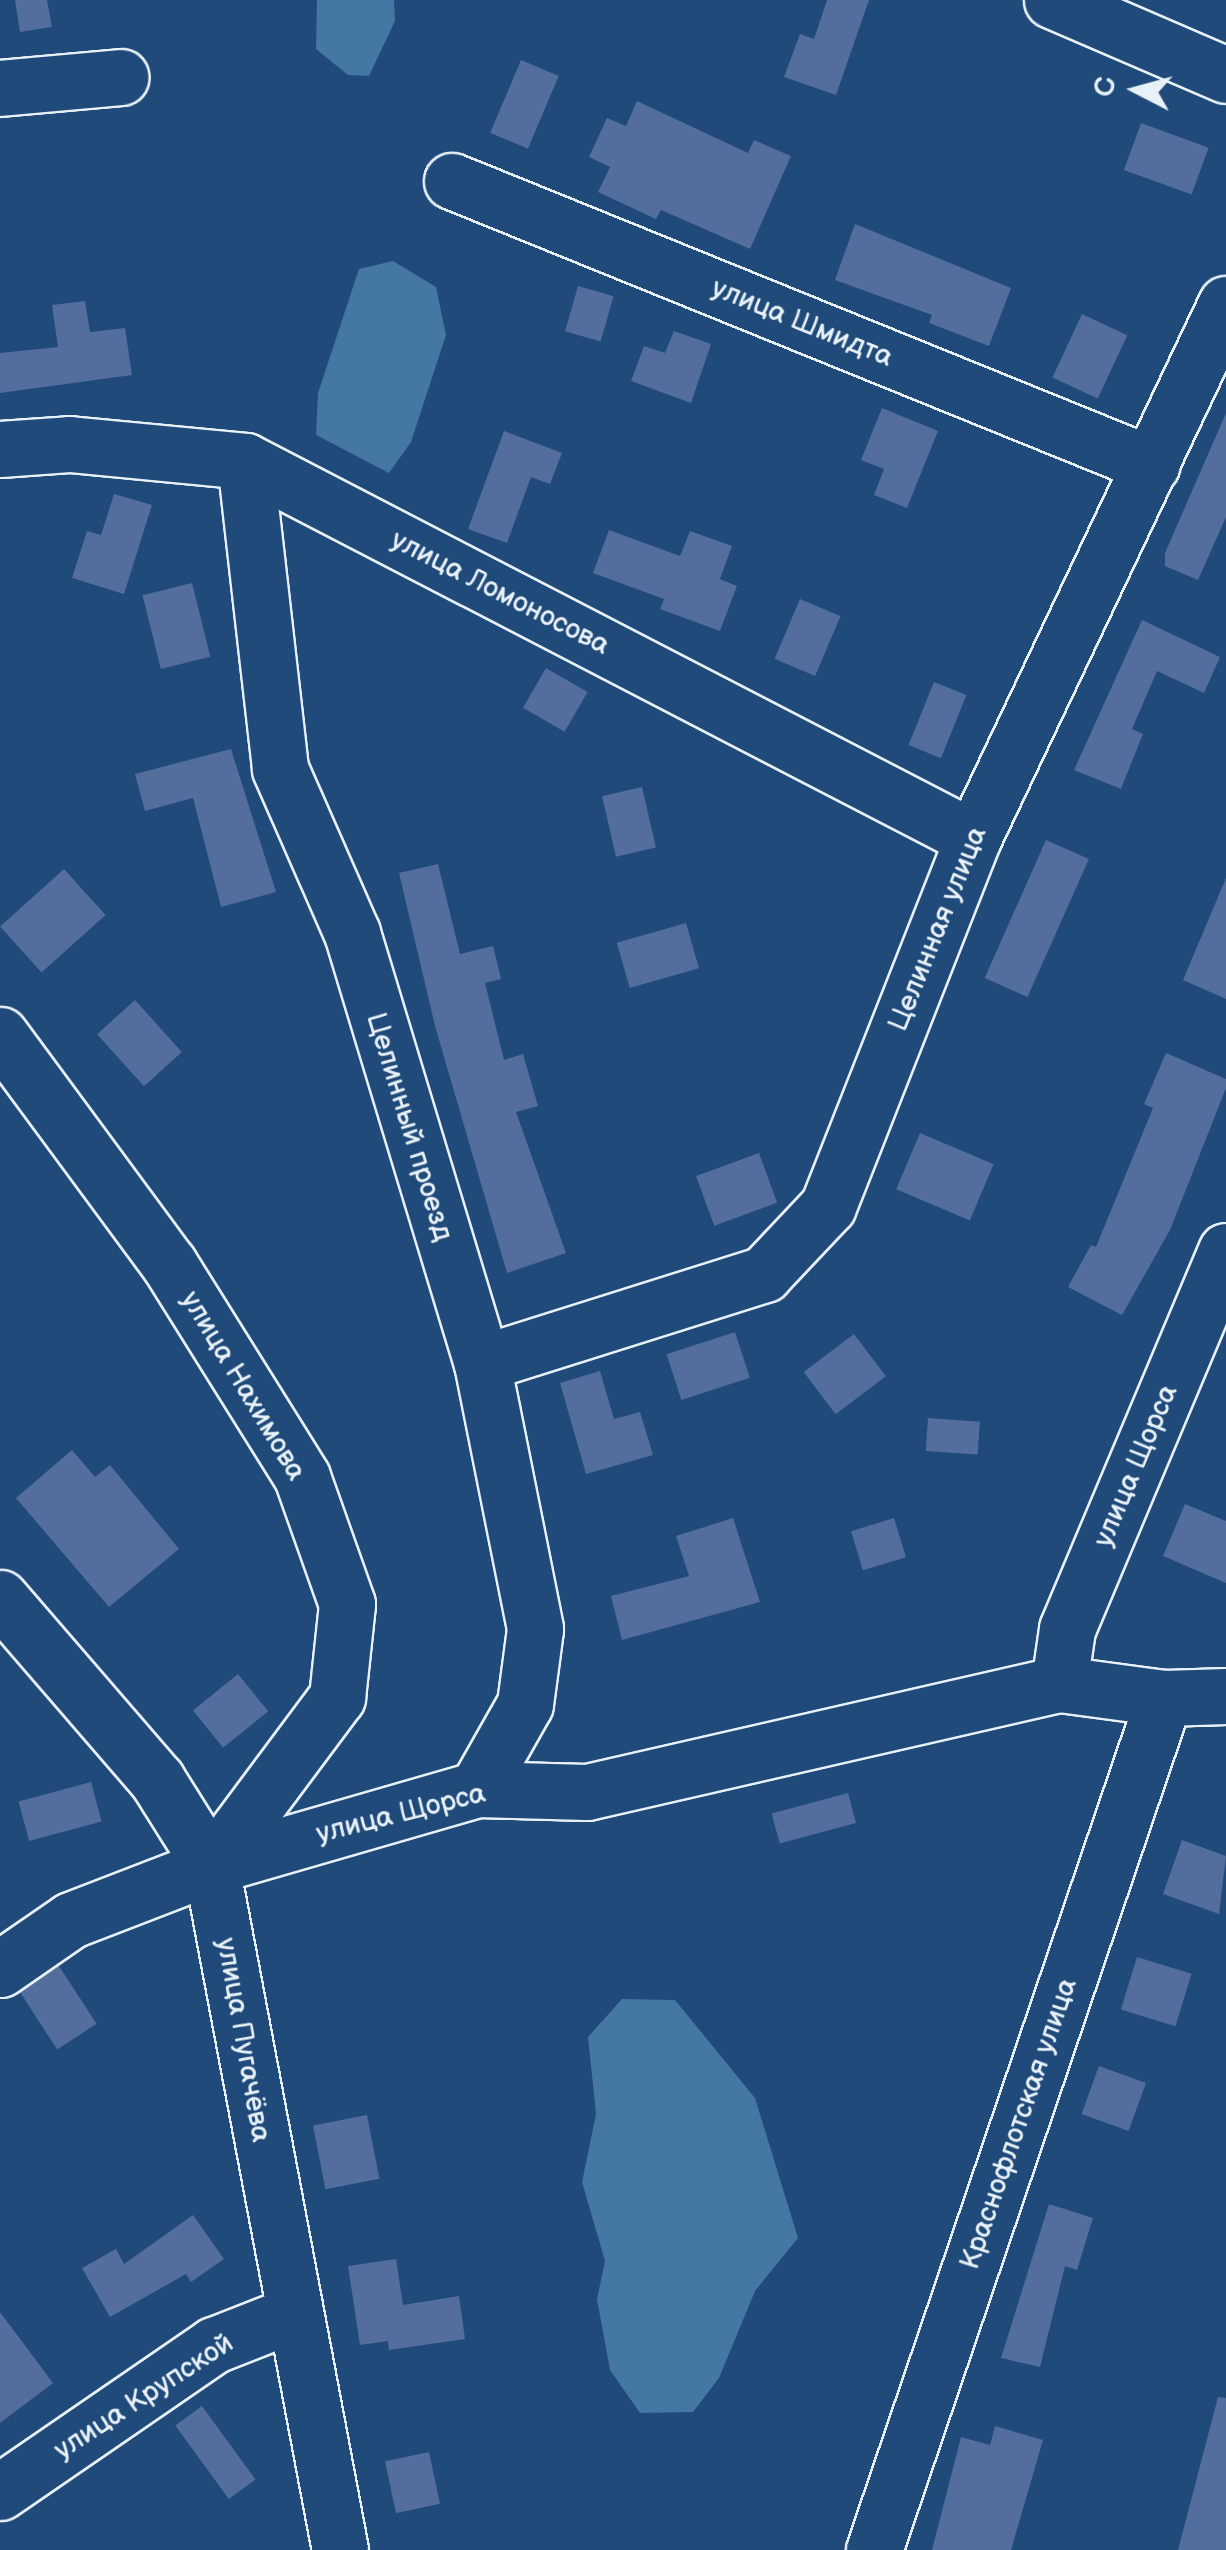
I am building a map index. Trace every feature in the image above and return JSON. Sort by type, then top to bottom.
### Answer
[{"type":"street","points":[[1052,0],[1226,75]]},
{"type":"street","points":[[0,88],[121,76]]},
{"type":"street","name":"улица Шмидта","points":[[452,180],[1152,465]]},
{"type":"street","name":"Целинная улица","points":[[482,1363],[764,1274],[828,1206],[973,838],[1226,304]]},
{"type":"street","name":"улица Ломоносова","points":[[0,449],[70,444],[245,460],[973,838]]},
{"type":"street","name":"Целинный проезд","points":[[245,460],[280,769],[352,933],[482,1363],[535,1628],[526,1704],[477,1789]]},
{"type":"street","name":"улица Нахимова","points":[[0,1035],[168,1264],[302,1478],[347,1604],[338,1698],[211,1866]]},
{"type":"street","name":"улица Щорса","points":[[1059,1684],[1068,1629],[1226,1251]]},
{"type":"street","name":"улица Пугачёва","points":[[0,1598],[157,1780],[211,1866],[340,2550]]},
{"type":"street","name":"улица Щорса","points":[[0,1969],[71,1920],[211,1866],[477,1789],[587,1792],[1059,1684],[1164,1698],[1226,1696]]},
{"type":"street","name":"Краснофлотская улица","points":[[874,2550],[1164,1698]]},
{"type":"street","name":"улица Крупской","points":[[0,2492],[214,2345],[293,2314]]},
{"type":"water","points":[[317,0],[394,0],[395,21],[369,76],[348,75],[316,49]]},
{"type":"water","points":[[393,261],[436,287],[446,335],[411,442],[389,473],[316,435],[318,393],[359,269]]},
{"type":"water","points":[[622,1999],[675,2000],[755,2098],[798,2238],[755,2291],[719,2378],[693,2412],[640,2413],[610,2370],[597,2299],[605,2261],[582,2182],[596,2114],[588,2037]]},
{"type":"building","points":[[15,0],[47,0],[52,27],[20,32]]},
{"type":"building","points":[[827,0],[869,0],[836,95],[784,77],[800,34],[814,39]]},
{"type":"building","points":[[521,60],[559,76],[528,149],[490,133]]},
{"type":"building","points":[[637,101],[748,153],[754,140],[791,156],[750,249],[661,210],[656,219],[598,192],[610,167],[589,157],[607,118],[626,126]]},
{"type":"building","points":[[1141,123],[1209,148],[1192,195],[1124,170]]},
{"type":"building","points":[[855,224],[1011,288],[989,346],[929,323],[932,315],[835,280]]},
{"type":"building","points":[[578,286],[614,296],[601,341],[565,331]]},
{"type":"building","points":[[85,301],[90,332],[125,328],[132,375],[0,393],[0,353],[58,347],[52,305]]},
{"type":"building","points":[[1082,314],[1127,335],[1098,399],[1052,377]]},
{"type":"building","points":[[674,331],[711,344],[691,403],[631,381],[644,346],[665,353]]},
{"type":"building","points":[[882,408],[938,431],[907,508],[874,495],[884,469],[861,460]]},
{"type":"building","points":[[1226,413],[1226,517],[1198,580],[1165,566],[1165,553]]},
{"type":"building","points":[[504,431],[562,453],[550,484],[531,477],[507,543],[468,529]]},
{"type":"building","points":[[114,494],[152,505],[124,594],[72,578],[87,531],[101,535]]},
{"type":"building","points":[[609,530],[680,556],[690,531],[732,546],[720,579],[737,586],[720,631],[660,609],[664,599],[593,573]]},
{"type":"building","points":[[192,583],[210,657],[161,669],[143,595]]},
{"type":"building","points":[[800,599],[841,616],[815,676],[775,659]]},
{"type":"building","points":[[1142,620],[1220,657],[1204,693],[1157,671],[1132,729],[1143,734],[1121,789],[1074,770]]},
{"type":"building","points":[[546,668],[588,692],[565,732],[523,708]]},
{"type":"building","points":[[934,682],[966,695],[941,758],[909,745]]},
{"type":"building","points":[[231,749],[276,892],[221,907],[193,798],[145,811],[135,774]]},
{"type":"building","points":[[642,787],[656,847],[616,857],[602,796]]},
{"type":"building","points":[[1046,840],[1089,859],[1028,997],[985,978]]},
{"type":"building","points":[[438,864],[460,954],[493,946],[501,979],[485,983],[504,1060],[523,1054],[538,1106],[516,1112],[566,1253],[507,1273],[435,1026],[399,873]]},
{"type":"building","points":[[64,869],[105,915],[42,973],[0,927]]},
{"type":"building","points":[[1226,878],[1226,999],[1183,980]]},
{"type":"building","points":[[686,923],[699,968],[630,988],[617,943]]},
{"type":"building","points":[[135,1000],[182,1052],[144,1086],[97,1034]]},
{"type":"building","points":[[1166,1053],[1226,1079],[1226,1088],[1170,1230],[1122,1315],[1068,1287],[1091,1245],[1096,1247],[1153,1108],[1144,1104]]},
{"type":"building","points":[[920,1133],[994,1164],[970,1220],[896,1189]]},
{"type":"building","points":[[759,1153],[777,1203],[714,1226],[696,1176]]},
{"type":"building","points":[[735,1332],[750,1378],[681,1400],[667,1354]]},
{"type":"building","points":[[854,1334],[886,1376],[836,1414],[804,1372]]},
{"type":"building","points":[[600,1371],[614,1419],[640,1412],[653,1455],[586,1474],[560,1383]]},
{"type":"building","points":[[928,1418],[980,1422],[978,1455],[926,1451]]},
{"type":"building","points":[[72,1450],[95,1477],[110,1465],[179,1549],[109,1607],[16,1498]]},
{"type":"building","points":[[1185,1504],[1226,1521],[1226,1583],[1163,1556]]},
{"type":"building","points":[[733,1518],[760,1602],[622,1640],[611,1596],[689,1576],[676,1536]]},
{"type":"building","points":[[894,1518],[906,1557],[863,1570],[851,1531]]},
{"type":"building","points":[[238,1674],[268,1711],[223,1748],[193,1711]]},
{"type":"building","points":[[91,1782],[102,1822],[29,1841],[19,1801]]},
{"type":"building","points":[[848,1793],[856,1823],[780,1843],[772,1813]]},
{"type":"building","points":[[1182,1840],[1226,1856],[1219,1914],[1163,1894]]},
{"type":"building","points":[[1137,1957],[1192,1974],[1175,2026],[1121,2010]]},
{"type":"building","points":[[59,1966],[97,2024],[57,2049],[20,1992]]},
{"type":"building","points":[[1099,2066],[1146,2083],[1129,2131],[1082,2114]]},
{"type":"building","points":[[367,2115],[379,2179],[325,2189],[313,2125]]},
{"type":"building","points":[[1049,2204],[1093,2218],[1077,2270],[1065,2266],[1040,2367],[1001,2358]]},
{"type":"building","points":[[193,2215],[224,2259],[191,2282],[186,2274],[110,2317],[82,2268],[116,2249],[124,2264]]},
{"type":"building","points":[[396,2259],[403,2305],[459,2296],[465,2339],[389,2350],[388,2341],[360,2345],[348,2266]]},
{"type":"building","points":[[0,2312],[53,2383],[0,2423]]},
{"type":"building","points":[[1218,2397],[1226,2398],[1226,2550],[1178,2550]]},
{"type":"building","points":[[202,2406],[255,2480],[229,2499],[175,2425]]},
{"type":"building","points":[[995,2426],[1043,2440],[1011,2550],[932,2550],[961,2437],[990,2445]]},
{"type":"building","points":[[429,2452],[440,2504],[396,2513],[385,2461]]}]
